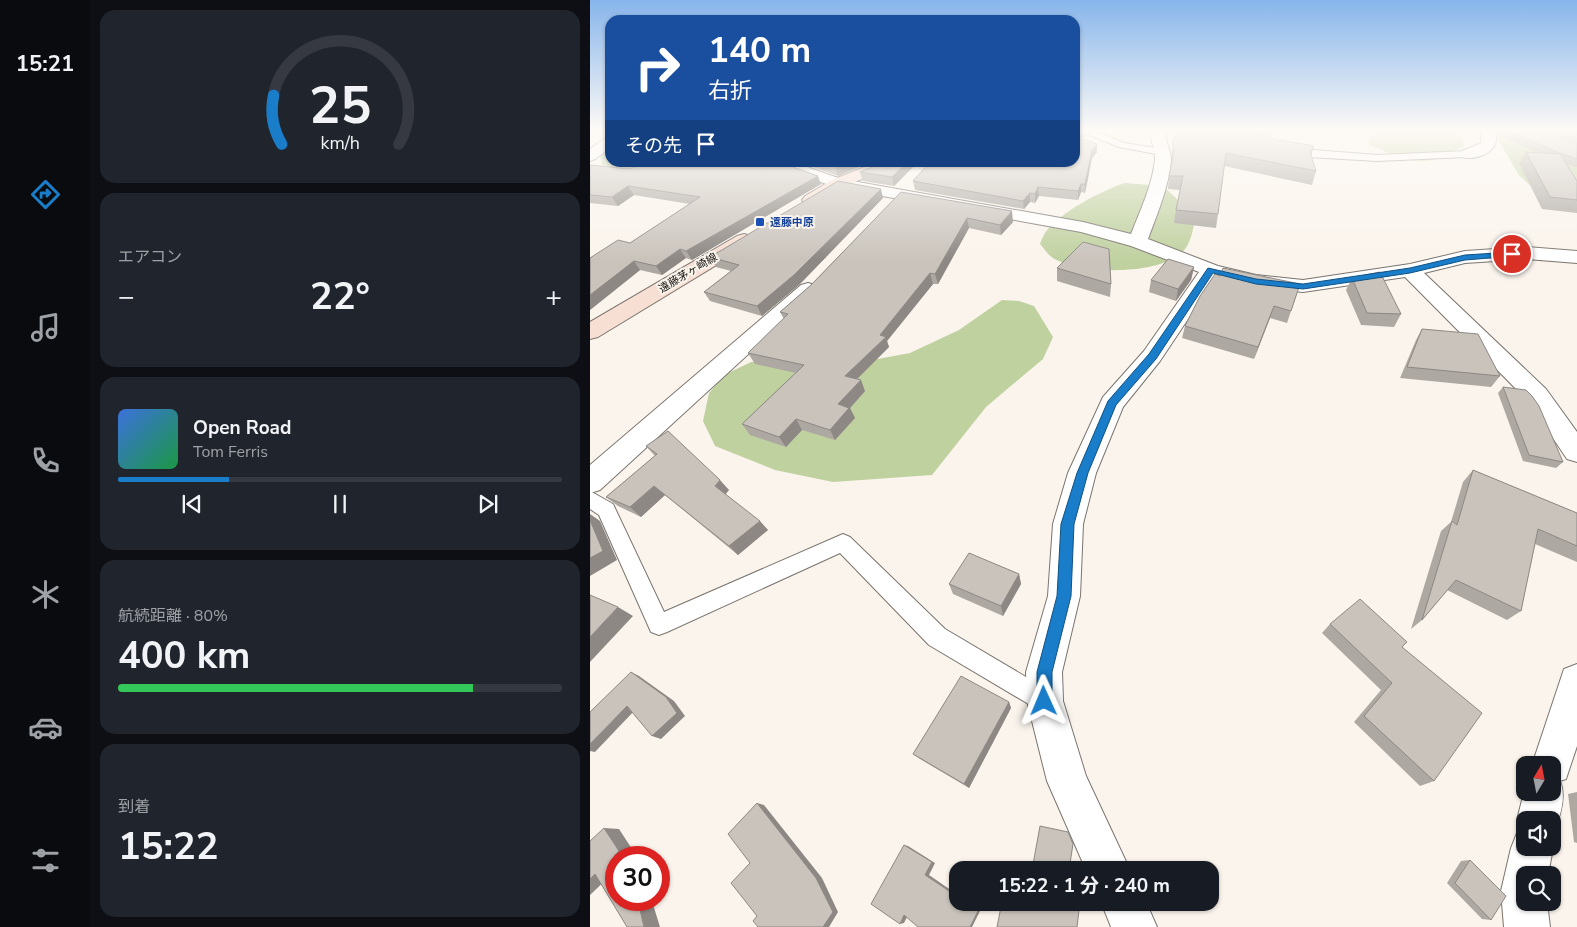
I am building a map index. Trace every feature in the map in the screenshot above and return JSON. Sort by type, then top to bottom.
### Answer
[{"type":"main road","points":[[796,209],[838,183],[862,173]]},
{"type":"main road","name":"遠藤茅ヶ崎線","points":[[590,332],[761,230]]},
{"type":"street","points":[[809,173],[838,183],[1084,228],[1138,242],[1211,270],[1256,281],[1303,286],[1410,270],[1465,257],[1528,253],[1577,257]]},
{"type":"street","points":[[1138,242],[1161,173]]},
{"type":"street","points":[[881,214],[919,175]]},
{"type":"street","points":[[1104,861],[1067,781],[1044,701],[1044,672],[1064,596],[1068,524],[1082,473],[1112,404],[1152,356],[1211,270]]},
{"type":"street","points":[[1410,270],[1537,396],[1577,452]]},
{"type":"street","points":[[590,482],[737,353],[820,276]]},
{"type":"street","points":[[1555,756],[1577,682]]},
{"type":"street","points":[[1127,911],[1134,927]]},
{"type":"street","points":[[1525,911],[1527,927]]},
{"type":"lane","points":[[590,499],[606,510],[659,625],[844,543],[937,637],[1044,701]]},
{"type":"green space","points":[[1518,173],[1577,173],[1577,207],[1536,191]]},
{"type":"green space","points":[[1125,183],[1163,186],[1196,217],[1191,238],[1185,249],[1174,258],[1159,264],[1122,270],[1082,268],[1066,264],[1051,257],[1040,244],[1044,234],[1051,225],[1070,210],[1105,191]]},
{"type":"green space","points":[[1002,300],[1019,301],[1034,306],[1053,337],[1043,359],[986,407],[932,475],[833,482],[775,470],[715,446],[703,421],[709,393],[724,375],[751,362],[803,357],[867,361],[910,353],[959,330]]},
{"type":"building","points":[[590,173],[810,173],[818,176],[686,251],[680,249],[656,266],[634,261],[590,295],[590,258],[618,240],[630,243],[700,197],[628,186],[612,197],[590,195]]},
{"type":"building","points":[[868,173],[896,173],[892,177]]},
{"type":"building","points":[[920,173],[1087,173],[1085,184],[1081,184],[1078,191],[1038,187],[1035,194],[1030,193],[1023,201],[913,181]]},
{"type":"building","points":[[1170,173],[1223,173],[1218,214],[1176,210],[1183,176],[1169,176]]},
{"type":"building","points":[[1537,173],[1572,173],[1577,181],[1577,200],[1550,197]]},
{"type":"building","points":[[838,181],[881,189],[794,275],[757,306],[704,292],[739,265],[710,257]]},
{"type":"building","points":[[901,192],[1012,211],[1000,225],[967,218],[935,274],[930,273],[880,335],[886,337],[845,376],[861,380],[838,404],[849,408],[830,430],[796,419],[779,437],[742,424],[804,365],[748,353],[788,314],[780,312],[811,285]]},
{"type":"building","points":[[1083,242],[1109,249],[1111,284],[1057,268]]},
{"type":"building","points":[[1168,259],[1194,267],[1178,289],[1151,280]]},
{"type":"building","points":[[1223,268],[1300,284],[1291,311],[1274,306],[1258,347],[1185,326],[1200,296],[1215,274],[1220,276]]},
{"type":"building","points":[[1380,272],[1401,314],[1367,313],[1352,278]]},
{"type":"building","points":[[1422,329],[1478,334],[1500,376],[1407,367]]},
{"type":"building","points":[[1503,387],[1526,390],[1532,396],[1539,406],[1563,462],[1529,455]]},
{"type":"building","points":[[668,431],[720,480],[715,486],[760,521],[729,546],[654,486],[630,507],[606,497],[657,454],[646,446]]},
{"type":"building","points":[[1473,470],[1577,513],[1577,546],[1538,529],[1521,611],[1456,580],[1422,620],[1452,521],[1457,525]]},
{"type":"building","points":[[590,520],[603,551],[590,558]]},
{"type":"building","points":[[969,553],[1019,574],[1001,606],[949,584]]},
{"type":"building","points":[[590,595],[618,607],[590,637]]},
{"type":"building","points":[[1360,599],[1407,642],[1402,647],[1482,713],[1434,781],[1364,716],[1392,683],[1330,624]]},
{"type":"building","points":[[631,672],[666,697],[677,713],[652,736],[627,706],[590,744],[590,712]]},
{"type":"building","points":[[961,676],[1009,702],[964,784],[913,754]]},
{"type":"building","points":[[757,803],[816,878],[833,912],[823,927],[758,927],[753,921],[757,916],[731,883],[750,863],[728,834]]},
{"type":"building","points":[[1040,826],[1068,832],[1073,844],[1070,861],[1034,861]]},
{"type":"building","points":[[604,828],[616,846],[605,846],[605,891],[595,874],[590,879],[590,841]]},
{"type":"building","points":[[904,845],[932,862],[925,875],[949,891],[949,911],[978,911],[970,927],[918,927],[904,915],[900,924],[871,904]]},
{"type":"building","points":[[1470,860],[1506,896],[1491,920],[1455,883]]},
{"type":"building","points":[[617,911],[640,911],[644,927],[627,927]]},
{"type":"building","points":[[1000,911],[1079,911],[1077,927],[997,927]]},
{"type":"place","name":"遠藤中原","points":[[760,222]]},
{"type":"route","points":[[1044,701],[1044,672],[1064,596],[1068,524],[1082,473],[1112,404],[1152,356],[1211,270],[1256,281],[1303,286],[1410,270],[1465,257],[1512,254]]}]
